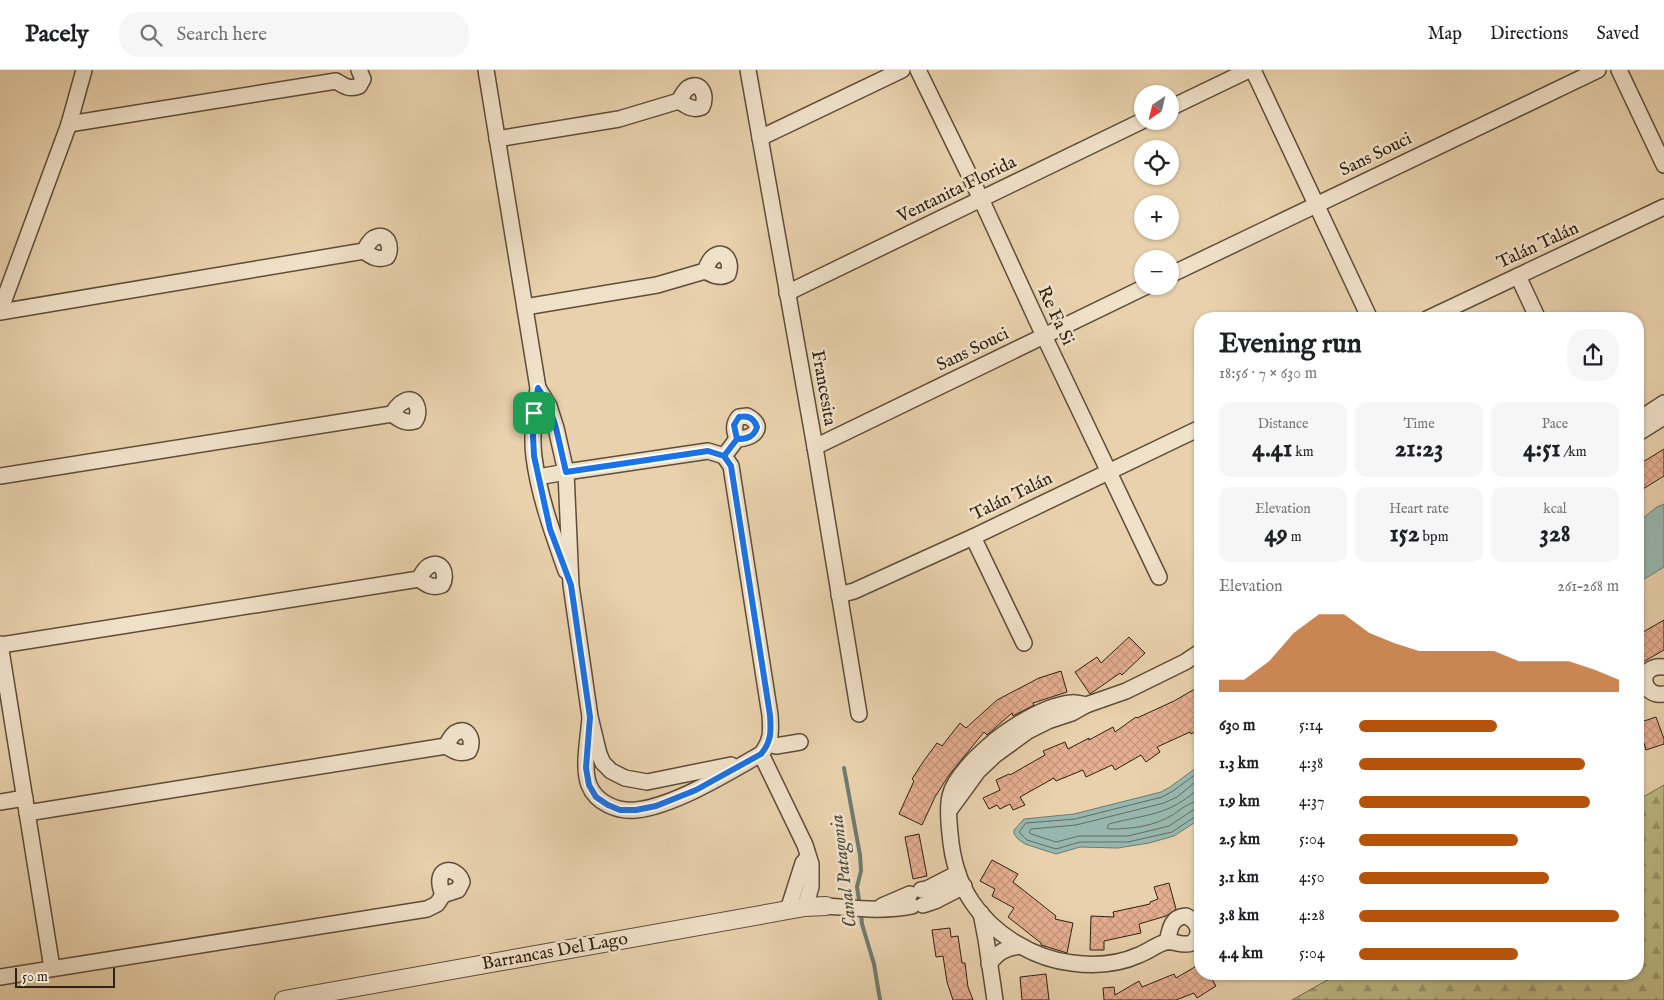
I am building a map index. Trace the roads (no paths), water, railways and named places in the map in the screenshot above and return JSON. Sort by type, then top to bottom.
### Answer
[{"type":"street","points":[[84,70],[69,124],[0,311],[364,251]]},
{"type":"street","points":[[69,124],[340,75],[350,88],[359,86],[363,79],[359,70]]},
{"type":"street","points":[[486,70],[538,388],[534,413],[534,456],[550,529],[571,585]]},
{"type":"street","name":"Francesita","points":[[748,70],[815,447],[859,714]]},
{"type":"street","points":[[760,138],[902,70]]},
{"type":"street","name":"Re Fa Si","points":[[918,70],[981,199],[1159,577]]},
{"type":"street","points":[[1179,104],[1249,70]]},
{"type":"street","points":[[1253,70],[1367,312]]},
{"type":"street","name":"Sans Souci","points":[[1179,271],[1598,70]]},
{"type":"street","points":[[1619,70],[1664,165]]},
{"type":"street","points":[[497,139],[619,119],[679,101]]},
{"type":"street","name":"Ventanita Florida","points":[[787,293],[1134,125]]},
{"type":"street","name":"Talán Talán","points":[[1442,312],[1664,207]]},
{"type":"street","points":[[525,307],[657,285],[705,271]]},
{"type":"street","points":[[1518,276],[1535,312]]},
{"type":"street","name":"Sans Souci","points":[[815,447],[1134,292]]},
{"type":"street","points":[[538,388],[549,406],[566,472],[571,585],[590,717],[603,763],[611,771],[625,778],[647,782],[747,762]]},
{"type":"street","points":[[1644,416],[1664,403]]},
{"type":"street","points":[[0,476],[392,414]]},
{"type":"street","points":[[1644,429],[1664,417]]},
{"type":"street","name":"Talán Talán","points":[[839,596],[854,591],[972,537],[1194,431]]},
{"type":"street","points":[[724,456],[737,439]]},
{"type":"street","points":[[538,477],[708,451],[724,456],[731,466],[770,715],[771,737],[765,749],[811,864],[811,887],[796,908]]},
{"type":"street","points":[[972,537],[1024,643]]},
{"type":"street","points":[[52,968],[0,645],[419,579]]},
{"type":"street","points":[[1165,671],[1178,655],[1194,644]]},
{"type":"street","points":[[1167,942],[1129,959],[1086,965],[1041,956],[1020,946],[1002,933],[971,901],[961,880],[951,846],[949,811],[978,771],[1009,744],[1028,731],[1048,721],[1072,713],[1086,705],[1126,691],[1194,656]]},
{"type":"street","points":[[1664,667],[1651,669],[1645,677],[1645,683],[1652,693],[1664,694]]},
{"type":"street","points":[[590,717],[586,768],[589,785],[596,797],[620,810],[636,810],[674,799],[696,790],[747,762],[765,749],[800,742]]},
{"type":"street","points":[[0,802],[26,805],[446,746]]},
{"type":"street","points":[[832,907],[873,909],[917,899],[961,880]]},
{"type":"street","points":[[0,977],[427,909],[437,904],[443,895]]},
{"type":"street","name":"Barrancas Del Lago","points":[[284,1000],[796,908],[832,907]]},
{"type":"street","points":[[981,913],[995,1000]]},
{"type":"street","points":[[990,964],[1001,950],[1020,946]]},
{"type":"water","points":[[1664,504],[1664,567],[1644,579],[1644,517]]},
{"type":"water","points":[[1194,769],[1194,823],[1174,836],[1149,843],[1118,848],[1080,847],[1056,854],[1025,844],[1014,834],[1014,830],[1024,819],[1074,814],[1161,792]]},
{"type":"waterway","name":"Canal Patagonia","points":[[844,768],[860,855],[861,871],[857,887],[860,906]]},
{"type":"waterway","name":"Canal Patagonia","points":[[861,913],[862,924],[874,964],[880,1000]]}]
